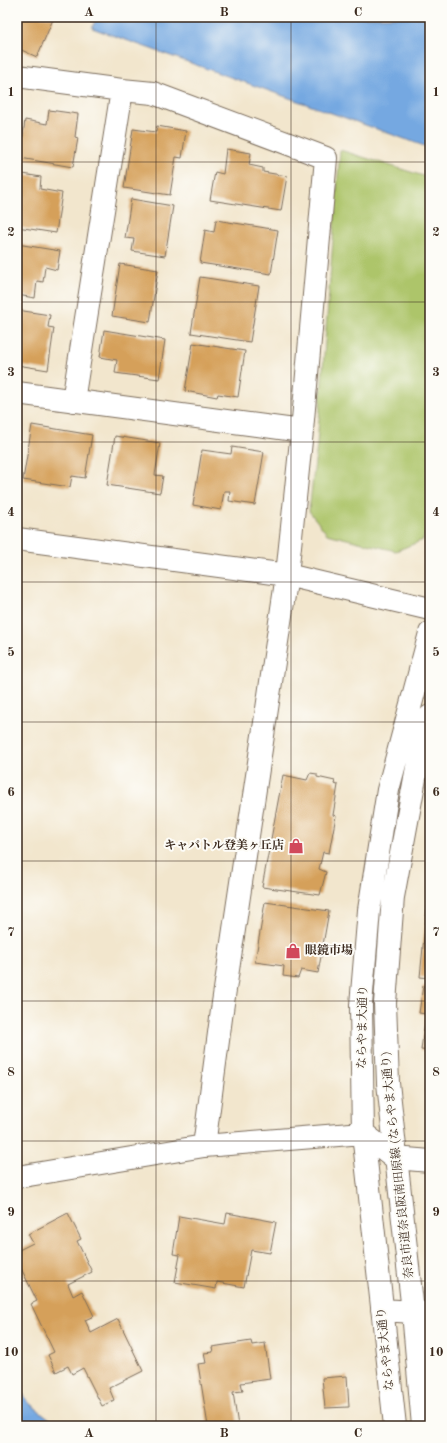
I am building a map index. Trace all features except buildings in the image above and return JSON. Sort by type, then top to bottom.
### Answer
[{"type":"street","points":[[17,76],[153,93],[326,158],[288,575],[225,987],[204,1146]]},
{"type":"street","points":[[74,401],[122,90]]},
{"type":"street","points":[[17,393],[302,431]]},
{"type":"street","points":[[17,539],[288,575],[430,609]]},
{"type":"street","name":"ならやま大通り","points":[[395,1426],[363,1133],[361,1005],[369,910],[388,790],[430,633]]},
{"type":"street","name":"奈良市道奈良阪南田原線 (ならやま大通り)","points":[[423,1426],[422,1312],[396,1158],[388,1083],[385,1004],[393,896],[418,762],[430,716]]},
{"type":"street","points":[[17,1177],[204,1146],[363,1133],[396,1158],[430,1161]]},
{"type":"street","points":[[382,1310],[422,1312]]},
{"type":"green space","points":[[340,150],[430,178],[430,517],[423,540],[396,551],[327,534],[309,511],[317,445]]},
{"type":"water","points":[[97,17],[430,17],[430,148],[92,28]]},
{"type":"water","points":[[17,1385],[29,1403],[59,1426],[17,1426]]},
{"type":"place","name":"キャパトル登美ヶ丘店","points":[[296,846]]},
{"type":"place","name":"眼鏡市場","points":[[293,951]]}]
